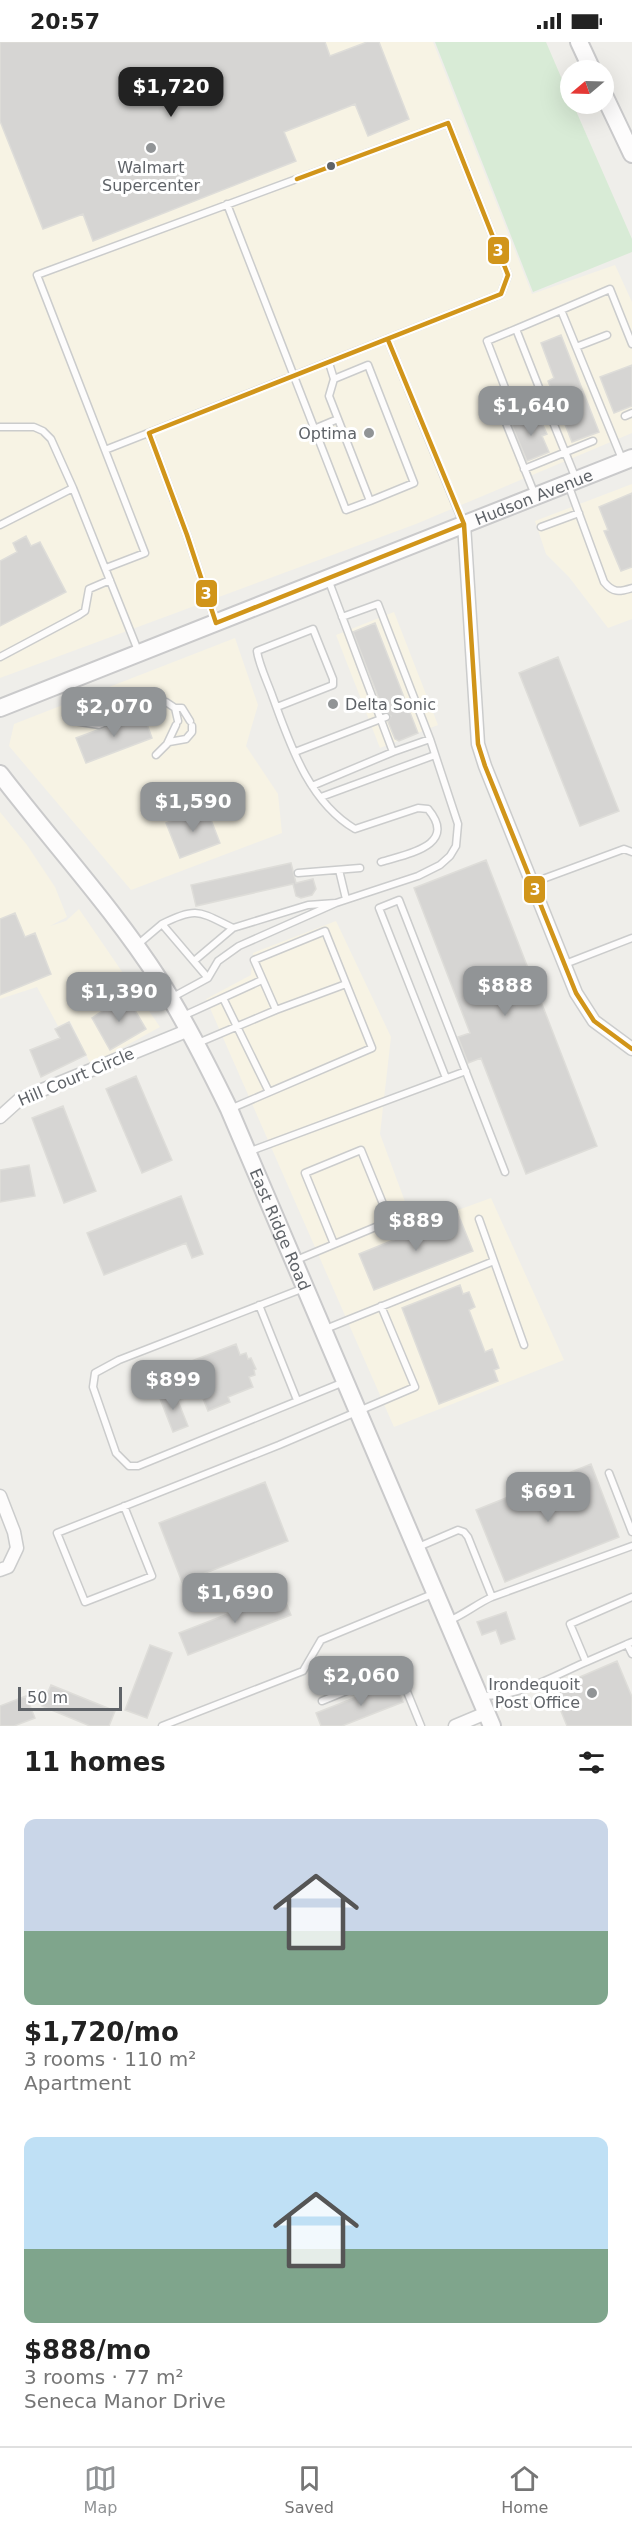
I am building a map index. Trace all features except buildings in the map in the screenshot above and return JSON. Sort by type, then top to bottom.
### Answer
[{"type":"main road","points":[[579,42],[587,60]]},
{"type":"main road","points":[[613,114],[632,154]]},
{"type":"main road","name":"Hudson Avenue","points":[[0,708],[628,460]]},
{"type":"main road","name":"East Ridge Road","points":[[0,774],[136,946],[189,1030],[230,1109],[489,1720]]},
{"type":"street","points":[[464,524],[475,725],[485,766],[564,964],[587,1012],[610,1034],[632,1049]]},
{"type":"street","name":"Hill Court Circle","points":[[0,1117],[20,1099],[189,1030]]},
{"type":"street","points":[[0,1496],[14,1532],[17,1548],[8,1567],[0,1570]]},
{"type":"street","points":[[455,1726],[489,1720]]},
{"type":"lane","points":[[105,450],[501,294],[508,275],[448,123],[37,275],[145,553],[106,568]]},
{"type":"lane","points":[[227,204],[346,510],[414,483],[368,365],[334,379]]},
{"type":"lane","points":[[512,406],[487,341],[610,290],[632,344]]},
{"type":"lane","points":[[561,310],[628,460]]},
{"type":"lane","points":[[516,329],[564,452],[579,513],[604,582],[610,590],[619,592],[632,588]]},
{"type":"lane","points":[[576,347],[607,335]]},
{"type":"lane","points":[[388,340],[464,524]]},
{"type":"lane","points":[[329,363],[334,379],[330,396],[370,501]]},
{"type":"lane","points":[[535,496],[504,418],[512,406],[542,395]]},
{"type":"lane","points":[[314,429],[338,419]]},
{"type":"lane","points":[[0,427],[34,427],[43,431],[51,439],[140,653]]},
{"type":"lane","points":[[149,433],[187,535],[216,623]]},
{"type":"lane","points":[[524,468],[593,441]]},
{"type":"lane","points":[[0,525],[73,488]]},
{"type":"lane","points":[[541,527],[579,513]]},
{"type":"lane","points":[[327,578],[378,703],[393,752]]},
{"type":"lane","points":[[0,657],[85,611],[89,589],[110,580]]},
{"type":"lane","points":[[171,999],[208,978],[218,960],[239,946],[336,903],[417,876],[440,864],[450,856],[459,836],[458,824],[430,739],[378,604],[342,617]]},
{"type":"lane","points":[[276,707],[333,685],[333,679],[313,629],[257,651],[276,707],[304,776],[338,819],[355,829],[418,808],[428,809],[434,816],[438,827],[436,839],[429,846],[381,862]]},
{"type":"lane","points":[[381,639],[390,635]]},
{"type":"lane","points":[[388,657],[397,653]]},
{"type":"lane","points":[[396,677],[404,674]]},
{"type":"lane","points":[[403,694],[411,691]]},
{"type":"lane","points":[[74,721],[99,724],[156,702],[166,702],[175,708],[182,708],[188,714],[192,732],[186,739],[169,742]]},
{"type":"lane","points":[[409,709],[417,706]]},
{"type":"lane","points":[[156,755],[169,742],[177,723],[175,708]]},
{"type":"lane","points":[[295,752],[383,718]]},
{"type":"lane","points":[[312,786],[430,739]]},
{"type":"lane","points":[[321,797],[435,755]]},
{"type":"lane","points":[[532,883],[624,849],[632,852]]},
{"type":"lane","points":[[298,873],[360,868]]},
{"type":"lane","points":[[339,870],[346,899]]},
{"type":"lane","points":[[446,1078],[380,908],[399,900],[505,1172]]},
{"type":"lane","points":[[194,961],[233,928],[308,905],[336,903]]},
{"type":"lane","points":[[136,946],[162,924],[190,912],[211,917],[233,928]]},
{"type":"lane","points":[[162,924],[208,978]]},
{"type":"lane","points":[[230,1109],[372,1048],[325,931],[254,960],[276,1010]]},
{"type":"lane","points":[[564,964],[632,938]]},
{"type":"lane","points":[[189,1030],[223,998],[262,980]]},
{"type":"lane","points":[[189,1030],[237,1026],[346,984]]},
{"type":"lane","points":[[223,998],[268,1092]]},
{"type":"lane","points":[[247,1152],[466,1071]]},
{"type":"lane","points":[[293,1261],[390,1221],[361,1150],[305,1173],[334,1244]]},
{"type":"lane","points":[[479,1219],[524,1345]]},
{"type":"lane","points":[[323,1330],[494,1261]]},
{"type":"lane","points":[[305,1288],[119,1360],[95,1373],[93,1388],[116,1453],[129,1466],[138,1466],[345,1382]]},
{"type":"lane","points":[[259,1305],[297,1400]]},
{"type":"lane","points":[[124,1506],[152,1576],[85,1602],[57,1533],[415,1387],[381,1306]]},
{"type":"lane","points":[[609,1473],[632,1532]]},
{"type":"lane","points":[[416,1548],[458,1530],[464,1532],[492,1597]]},
{"type":"lane","points":[[447,1622],[469,1611],[477,1603],[632,1546]]},
{"type":"lane","points":[[162,1726],[303,1671],[321,1640],[435,1593]]},
{"type":"lane","points":[[586,1662],[570,1624],[632,1597]]},
{"type":"lane","points":[[479,1696],[519,1692],[630,1642],[632,1654]]},
{"type":"lane","points":[[322,1701],[391,1673],[399,1672],[421,1726]]},
{"type":"shaded area","points":[[0,42],[433,42],[532,294],[615,265],[632,302],[632,433],[416,524],[0,678]]},
{"type":"shaded area","points":[[632,484],[632,619],[608,628],[569,577],[546,554],[535,521]]},
{"type":"shaded area","points":[[394,612],[438,725],[380,748],[336,635]]},
{"type":"shaded area","points":[[235,638],[258,705],[246,746],[278,794],[282,833],[131,890],[9,746],[14,724]]},
{"type":"shaded area","points":[[0,812],[27,845],[55,887],[67,917],[50,926],[66,921],[79,909],[160,1027],[91,1065],[70,1021],[58,1026],[37,987],[0,999]]},
{"type":"shaded area","points":[[336,921],[391,1037],[380,1134],[414,1226],[491,1198],[564,1360],[394,1427],[206,999],[251,975],[253,953]]},
{"type":"green space","points":[[435,42],[546,42],[560,75],[560,114],[577,114],[632,239],[632,252],[533,292]]},
{"type":"transit line","name":"3","points":[[297,179],[448,123],[508,275],[501,294],[149,433],[187,535],[216,623],[464,524]]},
{"type":"transit line","name":"3","points":[[388,340],[464,524],[478,744],[485,766],[576,993],[594,1021],[632,1049]]},
{"type":"place","name":"Walmart Supercenter","points":[[151,148]]},
{"type":"place","name":"Optima","points":[[369,433]]},
{"type":"place","name":"Delta Sonic","points":[[333,704]]},
{"type":"place","name":"Irondequoit Post Office","points":[[592,1693]]}]
